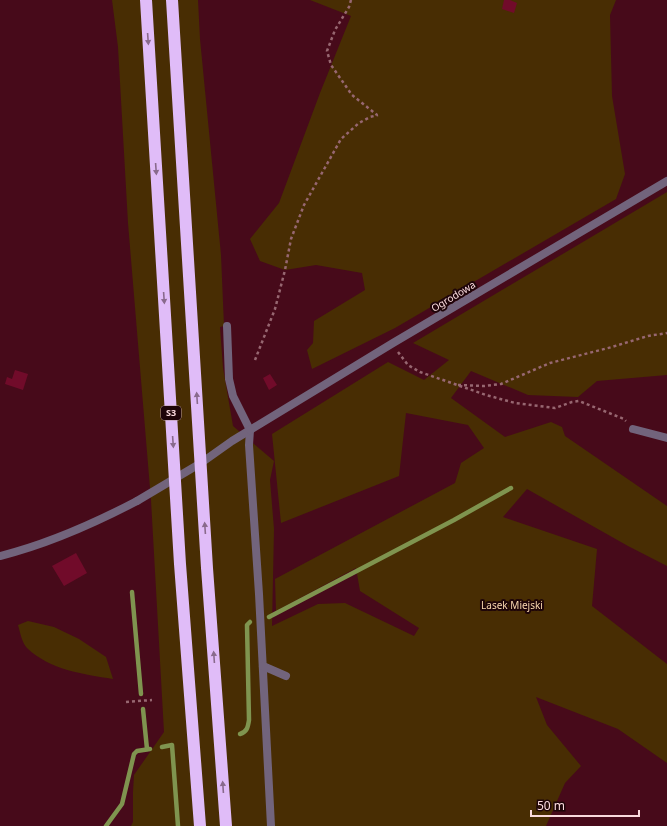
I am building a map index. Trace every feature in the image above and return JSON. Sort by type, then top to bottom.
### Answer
[{"type":"highway","name":"S3","points":[[146,0],[175,478],[200,826]]},
{"type":"highway","points":[[172,0],[201,463],[226,826]]},
{"type":"street","name":"Ogrodowa","points":[[0,556],[64,535],[137,501],[201,463],[232,441],[392,343],[667,181]]},
{"type":"street","points":[[227,326],[230,386],[233,396],[250,430],[249,445],[263,666],[271,826]]},
{"type":"street","points":[[633,428],[667,438]]},
{"type":"street","points":[[263,666],[286,676]]},
{"type":"path","points":[[255,360],[275,309],[292,239],[304,205],[342,139],[359,123],[370,117],[378,115],[352,95],[331,65],[327,51],[335,30],[349,7],[351,0]]},
{"type":"path","points":[[456,384],[484,386],[501,384],[550,362],[612,347],[648,336],[667,333]]},
{"type":"path","points":[[392,343],[408,365],[420,372],[486,396],[515,403],[555,408],[572,402],[584,403],[624,419],[633,428]]},
{"type":"path","points":[[126,702],[152,700]]},
{"type":"green space","name":"Lasek Miejski","points":[[112,0],[198,0],[200,39],[221,255],[224,326],[220,327],[223,368],[233,426],[274,461],[270,480],[274,529],[272,626],[318,604],[345,603],[414,636],[419,628],[360,591],[356,568],[276,611],[275,579],[455,483],[461,463],[484,448],[468,425],[406,413],[399,476],[281,523],[272,434],[388,362],[424,380],[449,360],[413,343],[667,192],[667,375],[597,381],[578,397],[528,395],[471,371],[451,398],[505,437],[551,422],[562,427],[565,436],[667,506],[667,566],[628,546],[527,489],[503,517],[597,549],[592,606],[667,664],[667,763],[618,729],[536,697],[547,725],[581,766],[565,783],[546,826],[131,826],[133,822],[134,775],[164,732],[151,500],[128,223],[118,47]]},
{"type":"green space","points":[[310,0],[616,0],[610,15],[612,96],[625,174],[616,199],[395,328],[312,369],[307,350],[313,343],[314,321],[365,290],[362,273],[316,265],[285,270],[260,261],[250,239],[279,203],[320,93],[351,16]]},
{"type":"green space","points":[[28,621],[54,627],[79,639],[106,657],[113,679],[67,670],[36,655],[25,646],[18,625]]},
{"type":"building","points":[[504,0],[510,0],[517,3],[514,13],[502,9]]},
{"type":"building","points":[[15,370],[28,374],[23,390],[5,384],[7,377],[12,379]]},
{"type":"building","points":[[270,374],[277,385],[269,390],[263,378]]},
{"type":"building","points":[[76,553],[87,573],[64,586],[52,566]]},
{"type":"waterway","points":[[269,617],[454,520],[511,488]]},
{"type":"waterway","points":[[132,592],[141,694]]},
{"type":"waterway","points":[[240,734],[247,729],[249,720],[247,625],[250,622]]},
{"type":"waterway","points":[[143,709],[147,749]]},
{"type":"waterway","points":[[162,747],[172,745],[178,826]]},
{"type":"waterway","points":[[106,826],[122,804],[134,754],[137,751],[150,749]]}]
